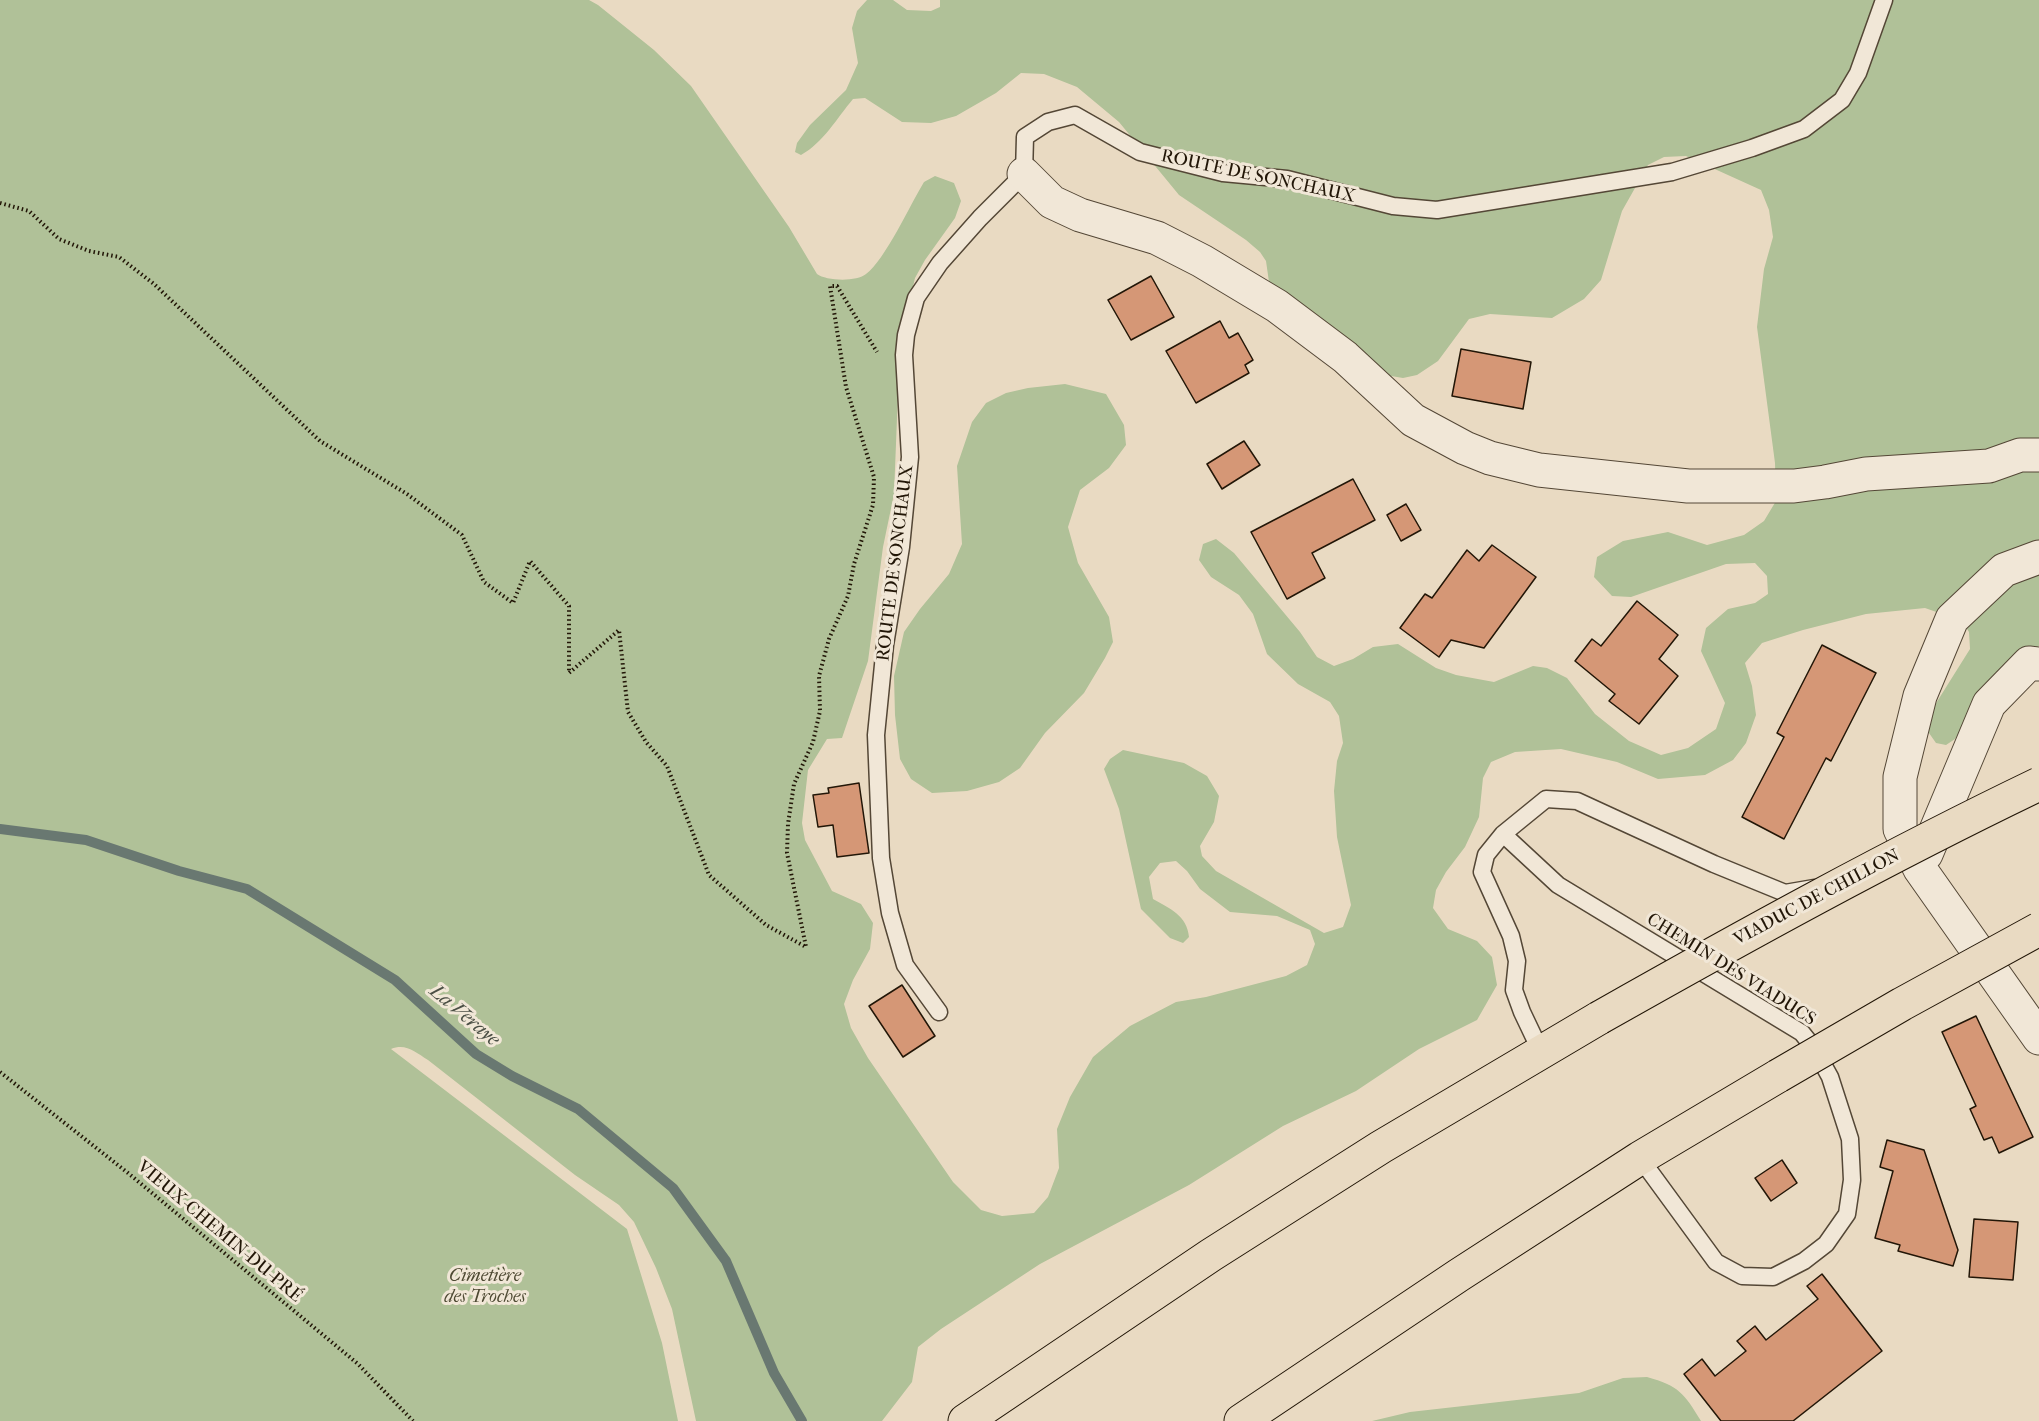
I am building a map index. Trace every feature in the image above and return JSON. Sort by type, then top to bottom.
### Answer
[{"type":"highway","name":"VIADUC DE CHILLON","points":[[970,1417],[1231,1242],[1381,1147],[1541,1052],[1826,892],[2039,784]]},
{"type":"highway","points":[[1241,1421],[1459,1275],[1640,1158],[1902,1004],[2039,929]]},
{"type":"street","points":[[1024,174],[1052,202],[1080,215],[1157,238],[1202,261],[1268,301],[1345,357],[1413,420],[1465,448],[1490,458],[1539,470],[1688,486],[1794,486],[1866,474],[1989,466],[2020,455],[2039,455]]},
{"type":"street","points":[[2039,557],[2004,570],[1952,619],[1920,696],[1900,777],[1900,830],[1920,869],[2039,1038]]},
{"type":"street","points":[[1920,869],[1989,704],[2029,663],[2039,664]]},
{"type":"lane","name":"ROUTE DE SONCHAUX","points":[[939,1012],[905,965],[890,913],[881,858],[876,735],[885,645],[901,548],[910,457],[904,355],[906,335],[916,298],[940,263],[1024,174],[1025,137],[1048,122],[1075,116],[1140,152],[1223,173],[1287,179],[1393,206],[1437,210],[1672,172],[1752,148],[1804,129],[1842,100],[1858,73],[1884,0]]},
{"type":"lane","points":[[1541,1052],[1514,990],[1516,961],[1511,936],[1482,872],[1486,855],[1503,834],[1546,800],[1577,801],[1714,864],[1785,893],[1816,887],[1868,861],[1900,830]]},
{"type":"lane","name":"CHEMIN DES VIADUCS","points":[[1503,834],[1558,885],[1802,1034],[1814,1048],[1830,1077],[1850,1139],[1852,1180],[1847,1214],[1826,1244],[1804,1261],[1773,1276],[1742,1276],[1716,1262],[1640,1158]]},
{"type":"path","points":[[0,203],[28,211],[59,239],[89,251],[120,257],[154,284],[320,441],[407,494],[462,535],[484,582],[513,603],[530,561],[569,606],[569,673],[620,630],[628,712],[646,742],[667,765],[709,875],[766,925],[806,947],[787,853],[788,824],[794,784],[813,742],[820,711],[819,675],[828,639],[848,596],[854,564],[873,505],[874,477],[846,387],[830,286],[837,286],[869,341],[905,393]]},
{"type":"path","name":"VIEUX-CHEMIN-DU-PRÉ","points":[[0,1072],[128,1173],[358,1364],[413,1421]]},
{"type":"green space","name":"Cimetière des Troches","points":[[0,0],[589,0],[654,50],[691,86],[789,227],[817,274],[827,278],[842,280],[862,277],[873,267],[889,245],[924,182],[935,176],[954,183],[961,201],[955,218],[915,278],[900,343],[894,494],[883,547],[868,661],[842,738],[827,739],[808,770],[802,823],[805,840],[832,891],[861,904],[873,923],[870,949],[853,980],[844,1004],[851,1028],[868,1058],[953,1182],[981,1210],[1002,1216],[1034,1213],[1048,1197],[1059,1168],[1057,1129],[1070,1097],[1093,1057],[1130,1026],[1176,1002],[1206,997],[1286,976],[1307,965],[1315,944],[1310,930],[1277,916],[1230,912],[1200,889],[1187,871],[1176,861],[1160,863],[1149,877],[1153,899],[1177,914],[1188,929],[1189,937],[1183,943],[1170,938],[1141,909],[1119,809],[1104,769],[1110,759],[1123,750],[1184,763],[1207,776],[1219,796],[1214,822],[1200,846],[1202,856],[1216,871],[1324,933],[1343,927],[1351,905],[1337,837],[1334,791],[1337,761],[1343,743],[1339,716],[1330,702],[1298,684],[1267,654],[1253,614],[1239,595],[1211,577],[1199,560],[1203,544],[1216,539],[1234,553],[1300,632],[1317,657],[1334,666],[1353,659],[1373,647],[1398,644],[1436,668],[1456,675],[1494,682],[1533,666],[1547,668],[1567,678],[1595,714],[1629,741],[1661,755],[1688,748],[1716,729],[1725,703],[1701,651],[1706,628],[1728,609],[1755,603],[1768,594],[1767,576],[1755,563],[1726,564],[1631,597],[1612,596],[1594,577],[1597,557],[1623,541],[1668,532],[1707,545],[1744,535],[1764,521],[1776,501],[1775,463],[1757,327],[1764,269],[1773,237],[1769,210],[1761,190],[1686,156],[1664,157],[1648,165],[1622,211],[1601,280],[1584,299],[1552,318],[1490,314],[1469,319],[1438,361],[1417,375],[1403,378],[1379,374],[1270,289],[1266,261],[1260,252],[1179,195],[1119,122],[1077,87],[1044,74],[1021,73],[996,93],[956,116],[931,123],[902,122],[865,98],[853,99],[816,144],[801,155],[795,152],[797,143],[810,125],[846,90],[858,63],[852,28],[857,11],[867,0],[893,0],[907,10],[931,11],[940,7],[940,0],[2039,0],[2039,646],[2027,652],[1969,719],[1955,739],[1946,745],[1936,743],[1929,733],[1928,716],[1970,649],[1969,632],[1962,621],[1925,608],[1866,614],[1762,643],[1745,663],[1752,686],[1756,715],[1746,743],[1733,760],[1705,775],[1658,779],[1617,762],[1561,749],[1515,752],[1491,762],[1483,778],[1479,817],[1465,847],[1436,890],[1433,908],[1448,929],[1477,941],[1492,957],[1497,985],[1477,1020],[1419,1049],[1356,1091],[1283,1126],[1189,1185],[1040,1264],[941,1329],[918,1347],[912,1382],[882,1421],[696,1421],[672,1309],[634,1222],[619,1205],[575,1175],[428,1060],[410,1049],[396,1047],[391,1049],[627,1229],[662,1343],[678,1421],[0,1421]]},
{"type":"green space","points":[[1065,384],[1106,394],[1124,425],[1126,445],[1109,468],[1080,490],[1068,527],[1078,563],[1109,617],[1113,642],[1084,693],[1045,733],[1020,768],[999,782],[967,791],[932,793],[911,779],[900,759],[895,715],[894,676],[904,632],[949,574],[962,544],[957,466],[972,422],[986,403],[1006,393]]},
{"type":"green space","points":[[1647,1377],[1674,1387],[1685,1397],[1701,1421],[1372,1421],[1410,1412],[1579,1393],[1623,1378]]},
{"type":"building","points":[[1151,276],[1174,317],[1131,340],[1108,300]]},
{"type":"building","points":[[1220,321],[1229,338],[1238,333],[1253,360],[1245,365],[1249,373],[1196,403],[1166,351]]},
{"type":"building","points":[[1461,349],[1531,362],[1523,409],[1452,396]]},
{"type":"building","points":[[1244,441],[1260,465],[1222,489],[1207,464]]},
{"type":"building","points":[[1353,479],[1375,520],[1312,553],[1325,578],[1287,599],[1251,532]]},
{"type":"building","points":[[1406,504],[1421,530],[1401,541],[1387,515]]},
{"type":"building","points":[[1492,545],[1536,577],[1484,648],[1451,640],[1439,657],[1400,628],[1425,594],[1432,598],[1467,550],[1479,561]]},
{"type":"building","points":[[1637,601],[1678,635],[1659,659],[1678,676],[1639,724],[1609,701],[1615,694],[1575,661],[1592,639],[1601,646]]},
{"type":"building","points":[[1822,645],[1876,673],[1831,761],[1826,758],[1784,839],[1742,817],[1784,737],[1777,733]]},
{"type":"building","points":[[859,783],[869,853],[837,857],[833,825],[818,827],[813,795],[829,793],[828,788]]},
{"type":"building","points":[[902,985],[935,1036],[903,1057],[869,1006]]},
{"type":"building","points":[[1976,1016],[2033,1137],[1999,1153],[1992,1137],[1984,1140],[1970,1109],[1976,1106],[1942,1032]]},
{"type":"building","points":[[1887,1140],[1924,1150],[1958,1250],[1953,1266],[1898,1251],[1900,1245],[1875,1238],[1893,1171],[1880,1167]]},
{"type":"building","points":[[1782,1160],[1797,1183],[1771,1201],[1755,1178]]},
{"type":"building","points":[[1974,1219],[2018,1222],[2013,1280],[1969,1277]]},
{"type":"building","points":[[1822,1274],[1882,1351],[1793,1421],[1721,1421],[1684,1374],[1702,1359],[1715,1376],[1746,1351],[1737,1341],[1755,1326],[1766,1340],[1818,1299],[1807,1286]]},
{"type":"waterway","name":"La Veraye","points":[[0,829],[86,840],[179,871],[247,889],[395,980],[476,1054],[512,1076],[578,1109],[673,1188],[726,1261],[774,1373],[802,1421]]}]
